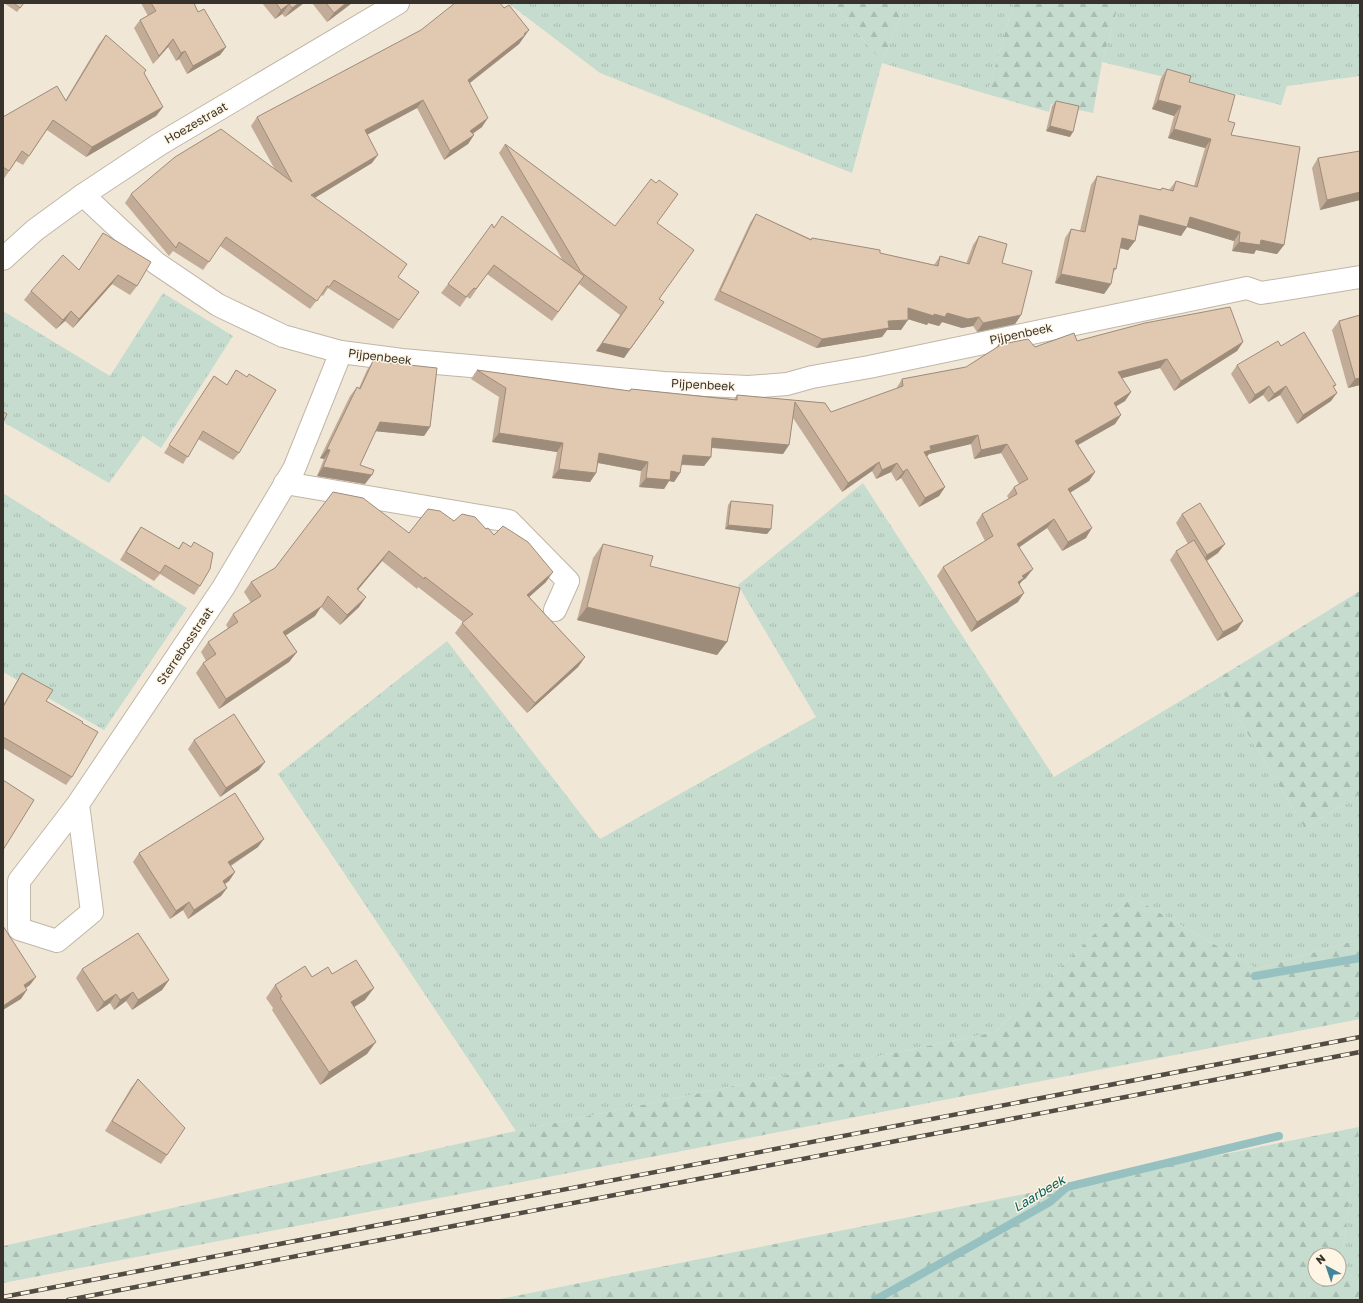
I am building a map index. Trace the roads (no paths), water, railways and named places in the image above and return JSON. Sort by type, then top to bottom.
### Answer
[{"type":"street","name":"Hoezestraat","points":[[3,259],[35,230],[83,195],[160,144],[393,5]]},
{"type":"street","name":"Pijpenbeek","points":[[83,195],[156,263],[218,305],[283,336],[341,352],[402,360],[664,383],[748,387],[787,384],[812,377],[869,368],[1247,288],[1261,293],[1360,276]]},
{"type":"street","name":"Sterrebosstraat","points":[[78,804],[92,912],[57,941],[19,929],[19,881],[78,804],[223,588],[294,469],[341,352]]},
{"type":"street","points":[[285,483],[509,521],[568,581],[555,610]]},
{"type":"waterway","points":[[1255,976],[1360,958]]},
{"type":"waterway","name":"Laarbeek","points":[[875,1300],[1050,1202],[1067,1187],[1279,1136]]},
{"type":"railway","points":[[3,1297],[1360,1037]]},
{"type":"railway","points":[[68,1300],[1360,1052]]}]
